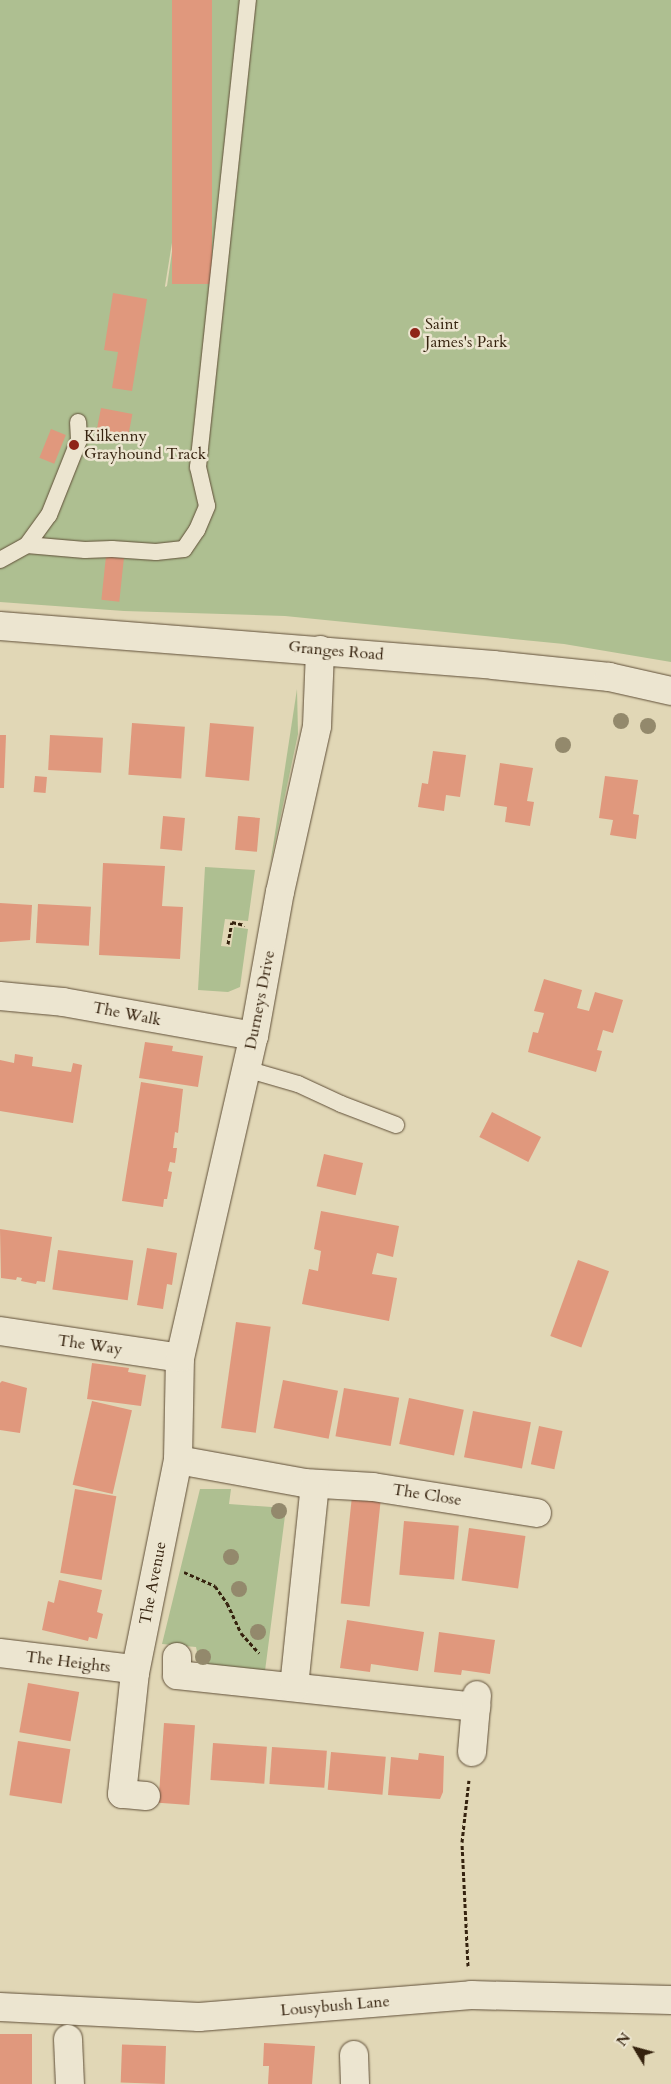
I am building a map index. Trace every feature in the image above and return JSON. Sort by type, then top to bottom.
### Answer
[{"type":"street","name":"Granges Road","points":[[0,626],[320,650],[608,677],[671,691]]},
{"type":"street","name":"Durneys Drive","points":[[181,1353],[254,1036],[280,892],[317,726],[320,650]]},
{"type":"street","name":"The Walk","points":[[0,996],[63,1002],[254,1036]]},
{"type":"street","name":"The Way","points":[[0,1331],[181,1353]]},
{"type":"street","name":"The Avenue","points":[[146,1796],[122,1794],[135,1673],[178,1460],[181,1353]]},
{"type":"street","name":"The Close","points":[[178,1460],[315,1484],[373,1487],[538,1511]]},
{"type":"street","points":[[284,1687],[315,1484]]},
{"type":"street","name":"The Heights","points":[[0,1653],[124,1668],[135,1673]]},
{"type":"street","points":[[177,1657],[177,1675],[284,1687],[477,1701],[472,1752]]},
{"type":"street","name":"Lousybush Lane","points":[[0,2007],[199,2017],[471,1995],[671,2000]]},
{"type":"street","points":[[68,2039],[70,2084]]},
{"type":"street","points":[[354,2055],[355,2084]]},
{"type":"lane","points":[[27,545],[85,550],[112,549],[156,552],[184,549],[197,530],[207,506],[198,466],[248,0]]},
{"type":"lane","points":[[0,560],[27,545],[49,515],[79,440],[78,422]]},
{"type":"lane","points":[[246,1068],[298,1084],[396,1126]]},
{"type":"path","points":[[156,1565],[190,1573],[215,1586],[227,1603],[241,1633],[268,1662],[284,1687]]},
{"type":"path","points":[[467,1959],[462,1842],[472,1752]]},
{"type":"green space","name":"Saint James's Park","points":[[0,0],[671,0],[671,662],[564,644],[285,616],[124,611],[0,602]],"holes":[[[184,169],[167,286],[165,287]]]},
{"type":"green space","points":[[297,689],[298,734],[270,866]]},
{"type":"green space","points":[[205,867],[255,870],[248,921],[225,919],[221,946],[231,947],[234,927],[248,929],[240,987],[228,992],[198,990]]},
{"type":"green space","points":[[200,1489],[231,1489],[229,1504],[286,1508],[265,1671],[205,1666],[199,1661],[196,1647],[162,1644]]},
{"type":"building","points":[[172,0],[212,0],[212,284],[172,284]]},
{"type":"building","points":[[113,293],[147,299],[132,391],[112,388],[118,352],[104,350]]},
{"type":"building","points":[[101,408],[132,414],[128,438],[96,432]]},
{"type":"building","points":[[51,429],[66,435],[54,464],[39,458]]},
{"type":"building","points":[[106,556],[124,558],[119,602],[101,600]]},
{"type":"building","points":[[132,723],[185,727],[181,779],[128,775]]},
{"type":"building","points":[[210,723],[254,727],[249,781],[205,777]]},
{"type":"building","points":[[0,735],[6,735],[4,788],[0,788]]},
{"type":"building","points":[[50,735],[103,738],[101,773],[48,770]]},
{"type":"building","points":[[433,751],[466,755],[460,797],[446,795],[444,811],[418,807],[422,783],[428,784]]},
{"type":"building","points":[[500,763],[533,768],[527,801],[534,802],[530,826],[505,822],[507,807],[494,805]]},
{"type":"building","points":[[35,776],[47,777],[46,793],[34,792]]},
{"type":"building","points":[[605,776],[638,780],[633,814],[639,815],[636,839],[610,835],[613,820],[599,818]]},
{"type":"building","points":[[163,816],[185,818],[182,851],[160,849]]},
{"type":"building","points":[[238,816],[260,818],[257,852],[235,850]]},
{"type":"building","points":[[103,863],[165,866],[162,906],[183,907],[180,959],[99,955]]},
{"type":"building","points":[[0,903],[32,905],[30,940],[0,942]]},
{"type":"building","points":[[38,904],[91,907],[89,946],[36,943]]},
{"type":"building","points":[[544,979],[582,990],[577,1008],[589,1011],[595,992],[623,1000],[613,1033],[603,1030],[597,1050],[602,1051],[596,1072],[528,1052],[533,1032],[538,1033],[544,1013],[534,1011]]},
{"type":"building","points":[[145,1042],[173,1046],[172,1051],[203,1056],[198,1087],[139,1078]]},
{"type":"building","points":[[15,1054],[33,1057],[32,1066],[71,1072],[73,1063],[82,1065],[73,1123],[0,1111],[0,1060],[14,1063]]},
{"type":"building","points":[[141,1082],[183,1089],[178,1133],[175,1132],[173,1148],[177,1148],[175,1163],[170,1162],[168,1171],[172,1172],[167,1199],[164,1199],[163,1207],[122,1201]]},
{"type":"building","points":[[492,1112],[541,1137],[528,1162],[479,1137]]},
{"type":"building","points":[[324,1154],[363,1163],[356,1195],[317,1186]]},
{"type":"building","points":[[321,1211],[399,1226],[393,1257],[377,1253],[372,1274],[397,1278],[389,1321],[302,1304],[309,1269],[318,1271],[321,1251],[314,1249]]},
{"type":"building","points":[[0,1229],[52,1237],[45,1282],[37,1281],[36,1284],[21,1281],[22,1278],[17,1277],[16,1280],[1,1278]]},
{"type":"building","points":[[147,1248],[177,1253],[172,1285],[167,1284],[163,1309],[137,1305]]},
{"type":"building","points":[[58,1250],[133,1261],[128,1300],[52,1290]]},
{"type":"building","points":[[578,1260],[609,1271],[581,1347],[550,1336]]},
{"type":"building","points":[[236,1322],[271,1327],[256,1433],[221,1428]]},
{"type":"building","points":[[92,1363],[129,1368],[128,1372],[146,1375],[141,1406],[87,1399]]},
{"type":"building","points":[[283,1380],[338,1391],[329,1439],[274,1428]]},
{"type":"building","points":[[2,1381],[27,1388],[20,1433],[0,1430],[0,1383]]},
{"type":"building","points":[[344,1388],[399,1398],[391,1446],[335,1436]]},
{"type":"building","points":[[409,1398],[464,1410],[454,1456],[399,1444]]},
{"type":"building","points":[[92,1401],[132,1410],[113,1494],[73,1485]]},
{"type":"building","points":[[473,1411],[531,1422],[522,1468],[464,1457]]},
{"type":"building","points":[[539,1426],[562,1431],[554,1469],[531,1464]]},
{"type":"building","points":[[75,1489],[116,1496],[102,1580],[60,1573]]},
{"type":"building","points":[[352,1496],[381,1499],[370,1606],[341,1603]]},
{"type":"building","points":[[404,1521],[459,1526],[454,1580],[399,1575]]},
{"type":"building","points":[[469,1528],[525,1536],[518,1588],[462,1580]]},
{"type":"building","points":[[59,1580],[102,1590],[97,1612],[103,1614],[97,1639],[89,1637],[88,1641],[42,1630],[48,1601],[54,1603]]},
{"type":"building","points":[[347,1620],[424,1632],[418,1671],[371,1664],[370,1672],[340,1668]]},
{"type":"building","points":[[439,1632],[495,1640],[490,1674],[462,1670],[461,1675],[434,1672]]},
{"type":"building","points":[[28,1683],[79,1692],[71,1741],[19,1732]]},
{"type":"building","points":[[164,1723],[195,1725],[189,1805],[158,1803]]},
{"type":"building","points":[[18,1741],[70,1749],[62,1804],[9,1795]]},
{"type":"building","points":[[213,1743],[267,1747],[264,1784],[210,1780]]},
{"type":"building","points":[[272,1747],[327,1751],[324,1788],[269,1784]]},
{"type":"building","points":[[331,1752],[386,1757],[382,1795],[328,1790]]},
{"type":"building","points":[[419,1753],[444,1756],[443,1792],[440,1799],[388,1795],[391,1757],[418,1760]]},
{"type":"building","points":[[0,2034],[32,2034],[32,2084],[0,2084]]},
{"type":"building","points":[[264,2043],[315,2046],[312,2084],[268,2084],[269,2066],[263,2066]]},
{"type":"building","points":[[122,2044],[166,2046],[165,2084],[121,2082]]},
{"type":"place","name":"Saint James's Park","points":[[415,333]]},
{"type":"place","name":"Kilkenny Grayhound Track","points":[[74,445]]}]
